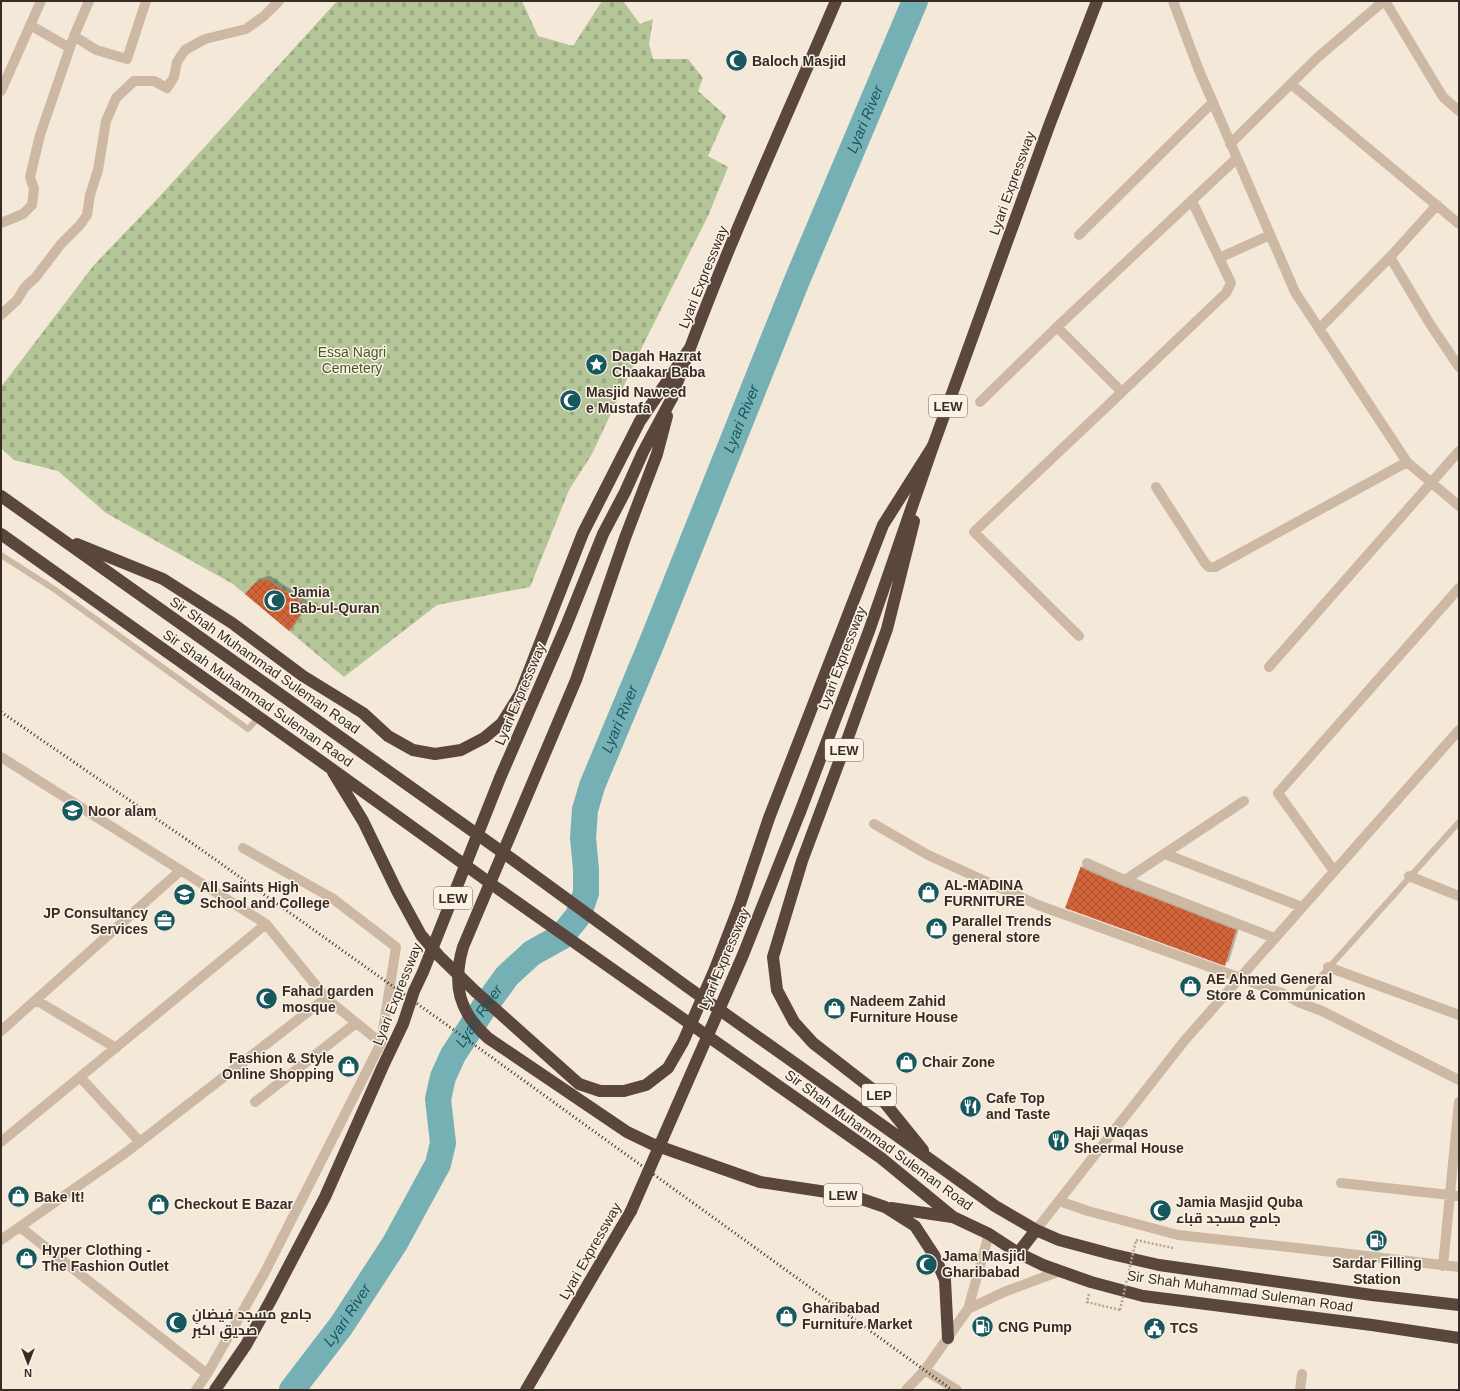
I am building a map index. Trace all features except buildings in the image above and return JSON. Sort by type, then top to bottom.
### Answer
[{"type":"highway","name":"Lyari Expressway","points":[[215,1390],[246,1345],[325,1197],[403,1024],[414,991],[423,972],[500,778],[566,626],[603,534],[625,492],[643,452],[672,398],[690,348],[748,207],[836,1]]},
{"type":"highway","name":"Lyari Expressway","points":[[526,1390],[631,1210],[743,955],[869,631],[933,446],[1049,126],[1097,1]]},
{"type":"highway","name":"LEW","points":[[57,536],[164,579],[232,623],[304,676],[363,713],[388,736],[413,750],[436,754],[461,750],[484,738],[502,723],[520,694],[583,533],[640,421],[690,348]]},
{"type":"highway","name":"LEW","points":[[672,398],[657,454],[625,538],[576,680],[463,947],[458,964],[458,988],[468,1017],[488,1038],[627,1132],[652,1144],[760,1182],[853,1196],[885,1207],[915,1226],[934,1256],[945,1280],[948,1338]]},
{"type":"highway","name":"LEW","points":[[329,767],[363,821],[420,934],[439,956],[476,992],[580,1084],[600,1092],[624,1092],[646,1085],[668,1068],[683,1042],[715,970],[740,904],[769,818],[883,525],[933,446]]},
{"type":"highway","name":"LEW","points":[[813,1043],[794,1022],[777,990],[773,957],[802,861],[887,629],[933,446]]},
{"type":"highway","name":"Sir Shah Muhammad Suleman Road","points":[[1,496],[512,859],[686,986],[995,1206],[1036,1230],[1059,1240],[1159,1265],[1372,1295],[1459,1305]]},
{"type":"highway","name":"Sir Shah Muhammad Suleman Raod","points":[[1,534],[259,716],[497,888],[670,1008]]},
{"type":"highway","name":"Sir Shah Muhammad Suleman Road","points":[[670,1008],[881,1158],[953,1217],[989,1234],[1018,1253],[1043,1265],[1098,1284],[1143,1296],[1372,1325],[1459,1338]]},
{"type":"highway","name":"LEP","points":[[813,1043],[876,1092],[932,1161]]},
{"type":"highway","points":[[885,1207],[953,1217]]},
{"type":"highway","points":[[1018,1253],[1036,1230]]},
{"type":"street","points":[[1,91],[41,1]]},
{"type":"street","points":[[1,224],[23,214],[32,205],[34,188],[30,177],[40,135],[74,36],[90,1]]},
{"type":"street","points":[[74,36],[96,50],[127,58],[146,1]]},
{"type":"street","points":[[3,309],[17,300],[25,287],[35,278],[61,244],[80,226],[87,215],[90,195],[98,170],[106,121],[116,98],[134,81],[154,81],[167,88],[174,77],[177,62],[185,50],[204,39],[246,29],[264,16],[279,1]]},
{"type":"street","points":[[1173,1],[1198,68],[1295,292],[1407,462],[1459,506]]},
{"type":"street","points":[[1230,144],[1317,58],[1385,1],[1443,97],[1459,111]]},
{"type":"street","points":[[30,25],[70,48]]},
{"type":"street","points":[[1291,84],[1459,224]]},
{"type":"street","points":[[1080,235],[1213,102]]},
{"type":"street","points":[[980,402],[1057,327],[1237,158]]},
{"type":"street","points":[[1079,636],[974,532],[1226,293],[1231,283],[1192,201]]},
{"type":"street","points":[[1319,329],[1390,257],[1437,205]]},
{"type":"street","points":[[1219,258],[1270,235]]},
{"type":"street","points":[[1390,257],[1430,324],[1459,366]]},
{"type":"street","points":[[1057,327],[1122,392]]},
{"type":"street","points":[[1269,667],[1459,451]]},
{"type":"street","points":[[1156,487],[1205,563],[1210,567],[1215,567],[1407,462]]},
{"type":"street","points":[[1334,871],[1278,793],[1459,588]]},
{"type":"street","points":[[1036,1230],[1185,1040],[1459,730]]},
{"type":"street","points":[[1,757],[266,924],[326,998],[381,1043]]},
{"type":"street","points":[[1125,880],[1244,801]]},
{"type":"street","points":[[874,824],[928,855],[1038,906],[1282,993],[1298,1002],[1322,1011],[1459,1080]]},
{"type":"street","points":[[196,1390],[207,1374],[265,1272],[381,1043],[396,947],[332,898],[243,848]]},
{"type":"street","points":[[1165,854],[1302,907]]},
{"type":"street","points":[[1087,863],[1125,880],[1274,938]]},
{"type":"street","points":[[1,1031],[181,870]]},
{"type":"street","points":[[1409,876],[1459,896]]},
{"type":"street","points":[[3,1138],[116,1048],[266,924]]},
{"type":"street","points":[[1328,967],[1459,1015]]},
{"type":"street","points":[[1,1240],[140,1142],[326,998]]},
{"type":"street","points":[[36,1000],[116,1048]]},
{"type":"street","points":[[255,1102],[356,1022]]},
{"type":"street","points":[[80,1077],[140,1142]]},
{"type":"street","points":[[1443,1266],[1454,1195],[1459,1102]]},
{"type":"street","points":[[1340,1183],[1454,1195]]},
{"type":"street","points":[[1059,1201],[1088,1211],[1178,1235],[1459,1267]]},
{"type":"street","points":[[20,1227],[207,1374]]},
{"type":"street","points":[[906,1390],[925,1370],[968,1309],[989,1234]]},
{"type":"street","points":[[968,1309],[1004,1292],[1060,1271]]},
{"type":"street","points":[[925,1370],[956,1390]]},
{"type":"street","points":[[1300,1390],[1302,1374]]},
{"type":"lane","points":[[1,554],[54,589],[248,730],[259,716]]},
{"type":"lane","points":[[1298,1002],[1409,876],[1459,822]]},
{"type":"path","points":[[1087,1302],[1120,1310],[1136,1240],[1176,1248]]},
{"type":"green space","name":"Essa Nagri Cemetery","points":[[337,1],[522,1],[538,36],[573,46],[602,1],[623,1],[640,24],[653,19],[649,44],[653,59],[688,59],[703,78],[698,91],[726,116],[708,156],[728,167],[708,216],[643,345],[592,454],[569,490],[530,587],[437,605],[344,677],[233,584],[106,513],[58,471],[14,460],[1,448],[1,387],[94,265],[161,195]]},
{"type":"waterway","name":"Lyari River","points":[[292,1390],[341,1326],[395,1243],[438,1164],[443,1143],[438,1099],[443,1077],[453,1055],[507,976],[532,953],[561,937],[578,916],[586,893],[586,869],[583,838],[585,810],[592,786],[650,647],[798,278],[915,1]]},
{"type":"railway","points":[[1,712],[199,848],[952,1390]]},
{"type":"place","name":"Baloch Masjid","points":[[736,61]]},
{"type":"place","name":"Dagah Hazrat Chaakar Baba","points":[[596,364]]},
{"type":"place","name":"Masjid Naweed e Mustafa","points":[[570,400]]},
{"type":"place","name":"Jamia Bab-ul-Quran","points":[[275,600]]},
{"type":"place","name":"Noor alam","points":[[72,811]]},
{"type":"place","name":"AL-MADINA FURNITURE","points":[[928,893]]},
{"type":"place","name":"All Saints High School and College","points":[[185,895]]},
{"type":"place","name":"JP Consultancy Services","points":[[164,921]]},
{"type":"place","name":"Parallel Trends general store","points":[[937,929]]},
{"type":"place","name":"AE Ahmed General Store & Communication","points":[[1191,987]]},
{"type":"place","name":"Fahad garden mosque","points":[[266,999]]},
{"type":"place","name":"Nadeem Zahid Furniture House","points":[[834,1009]]},
{"type":"place","name":"Chair Zone","points":[[907,1062]]},
{"type":"place","name":"Fashion & Style Online Shopping","points":[[349,1066]]},
{"type":"place","name":"Cafe Top and Taste","points":[[970,1106]]},
{"type":"place","name":"Haji Waqas Sheermal House","points":[[1058,1140]]},
{"type":"place","name":"Bake It!","points":[[19,1197]]},
{"type":"place","name":"Checkout E Bazar","points":[[159,1204]]},
{"type":"place","name":"Jamia Masjid Quba جامع مسجد قباء","points":[[1160,1210]]},
{"type":"place","name":"Sardar Filling Station","points":[[1377,1241]]},
{"type":"place","name":"Hyper Clothing - The Fashion Outlet","points":[[26,1258]]},
{"type":"place","name":"Jama Masjid Gharibabad","points":[[926,1264]]},
{"type":"place","name":"Gharibabad Furniture Market","points":[[787,1316]]},
{"type":"place","name":"جامع مسجد فیضانِ صدیقِ اکبر","points":[[176,1322]]},
{"type":"place","name":"CNG Pump","points":[[983,1327]]},
{"type":"place","name":"TCS","points":[[1155,1328]]}]
